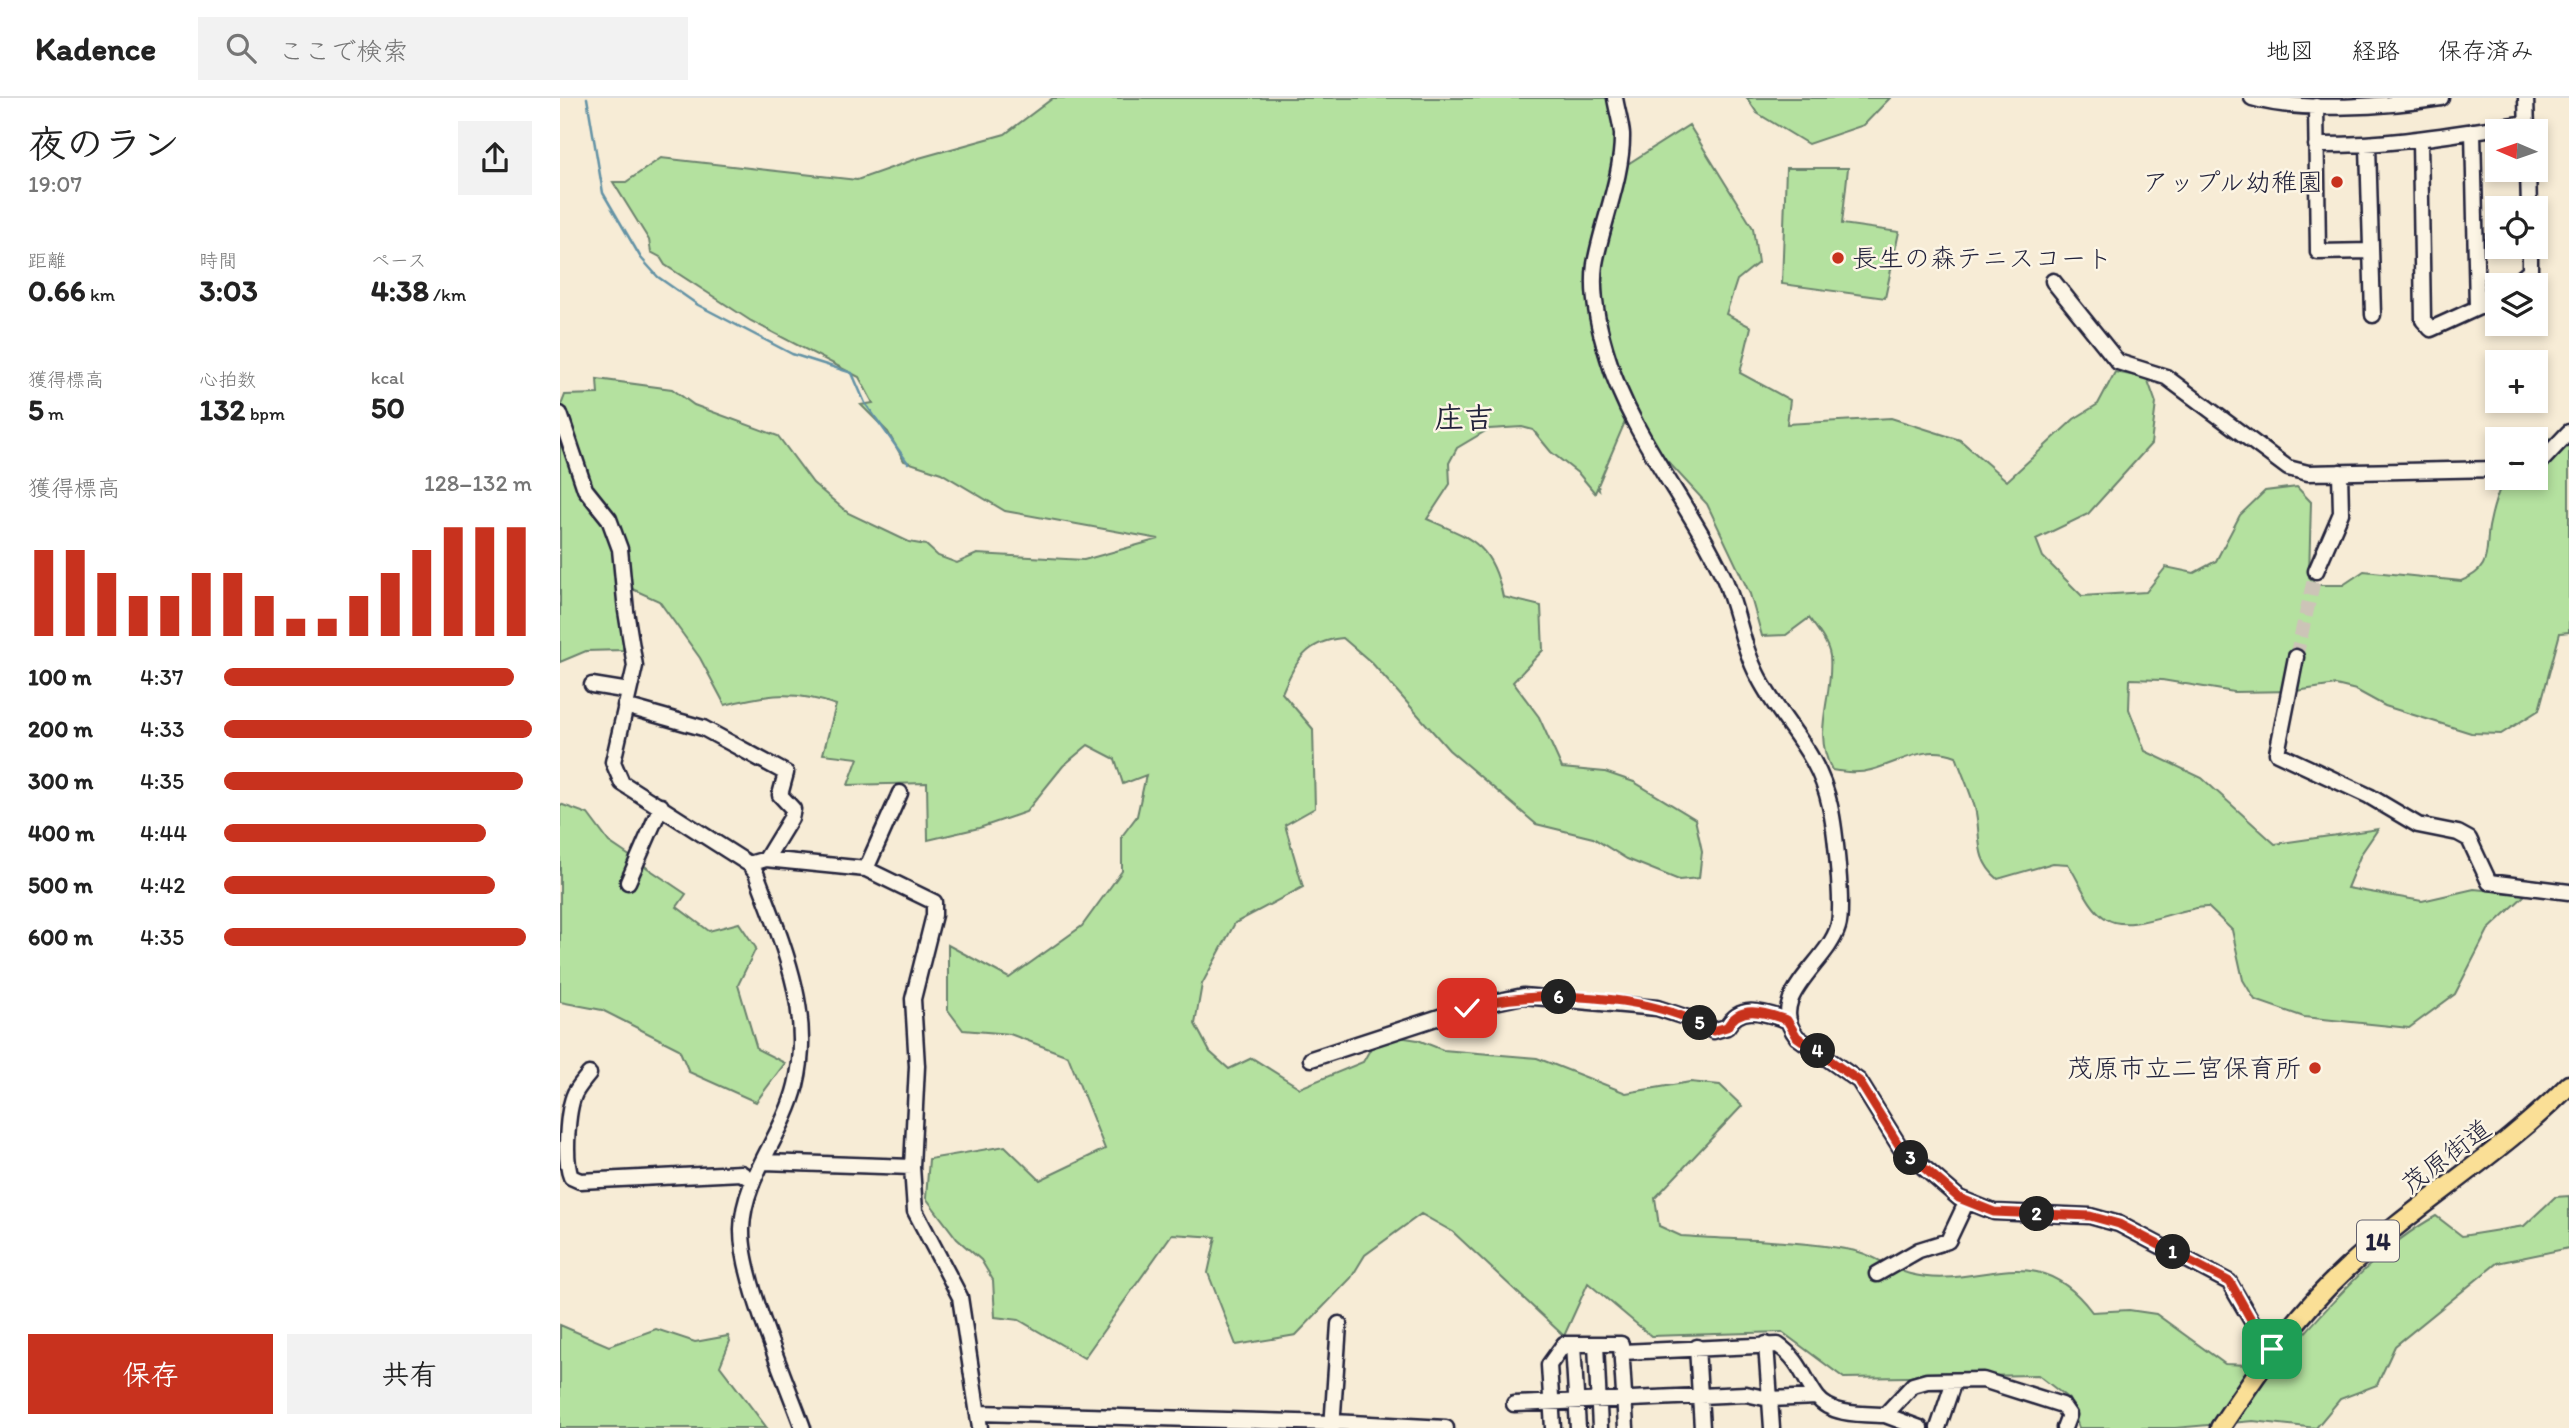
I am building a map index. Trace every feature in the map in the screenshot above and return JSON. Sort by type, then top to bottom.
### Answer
[{"type":"main road","name":"茂原街道","points":[[2220,1428],[2272,1349],[2346,1269],[2508,1142],[2569,1085]]},
{"type":"street","points":[[1615,98],[1622,135],[1595,266],[1597,307],[1608,359],[1633,418],[1724,579],[1757,676],[1815,759],[1830,807],[1840,911],[1838,928],[1818,962],[1798,985],[1790,1000],[1787,1020],[1797,1037],[1859,1081],[1900,1147],[1966,1203],[1994,1212],[2090,1216],[2119,1224],[2230,1282],[2257,1330],[2272,1349]]},
{"type":"street","points":[[2252,98],[2282,105],[2316,106],[2441,98]]},
{"type":"street","points":[[2526,98],[2527,119]]},
{"type":"street","points":[[2316,106],[2318,252],[2371,251]]},
{"type":"street","points":[[2316,145],[2368,146],[2485,130]]},
{"type":"street","points":[[2473,131],[2477,307]]},
{"type":"street","points":[[2420,141],[2423,320],[2431,329],[2485,304]]},
{"type":"street","points":[[2368,146],[2373,315]]},
{"type":"street","points":[[2053,281],[2118,362],[2166,377],[2288,468],[2308,472],[2485,469]]},
{"type":"street","points":[[560,414],[585,489],[609,519],[620,549],[626,611],[635,654],[614,769],[622,783],[749,864],[756,873],[789,962],[797,999],[799,1034],[796,1085],[764,1162],[753,1181],[744,1212],[743,1245],[763,1314],[803,1428]]},
{"type":"street","points":[[2548,454],[2569,432]]},
{"type":"street","points":[[2316,571],[2341,513],[2340,472]]},
{"type":"street","points":[[2296,657],[2277,753],[2369,796],[2418,825],[2458,833],[2469,839],[2488,882],[2569,892]]},
{"type":"street","points":[[592,685],[629,691]]},
{"type":"street","points":[[625,706],[703,728],[786,773],[780,795],[793,808],[791,818],[766,859]]},
{"type":"street","points":[[866,869],[900,793]]},
{"type":"street","points":[[628,881],[661,806]]},
{"type":"street","points":[[749,864],[766,859],[866,869],[934,902],[934,915],[913,999],[917,1066],[912,1167],[915,1211],[960,1297],[979,1420],[1446,1428]]},
{"type":"street","points":[[1311,1059],[1478,1005],[1524,996],[1585,999],[1657,1009],[1697,1021],[1713,1031],[1727,1027],[1734,1015],[1748,1010],[1787,1020]]},
{"type":"street","points":[[589,1074],[575,1094],[571,1107],[565,1180],[741,1173],[753,1181]]},
{"type":"street","points":[[764,1162],[912,1167]]},
{"type":"street","points":[[1877,1274],[1919,1250],[1948,1241],[1966,1203]]},
{"type":"street","points":[[1333,1424],[1339,1324]]},
{"type":"street","points":[[1553,1428],[1549,1365],[1564,1344],[1621,1344],[1626,1428]]},
{"type":"street","points":[[1573,1344],[1578,1428]]},
{"type":"street","points":[[1596,1344],[1600,1428]]},
{"type":"street","points":[[1766,1344],[1772,1428]]},
{"type":"street","points":[[1622,1352],[1778,1345],[1793,1356],[1817,1397],[1834,1409],[1865,1421],[1885,1415],[1913,1385],[1927,1381],[1983,1380],[2062,1405],[2069,1415],[2064,1428]]},
{"type":"street","points":[[1697,1347],[1702,1428]]},
{"type":"street","points":[[1938,1428],[1954,1381]]},
{"type":"street","points":[[1514,1404],[1746,1394],[1769,1399],[1817,1397]]},
{"type":"street","points":[[1885,1415],[1920,1428]]},
{"type":"green space","points":[[1053,98],[1612,98],[1616,137],[1611,167],[1626,165],[1689,125],[1753,228],[1758,263],[1737,280],[1726,314],[1751,327],[1740,373],[1790,400],[1787,424],[1891,418],[1960,440],[2007,481],[2074,419],[2098,404],[2115,372],[2147,378],[2156,403],[2151,444],[2088,514],[2036,539],[2043,557],[2082,596],[2146,592],[2166,567],[2194,573],[2216,561],[2240,515],[2265,491],[2297,487],[2311,502],[2309,577],[2316,585],[2343,585],[2364,571],[2461,581],[2478,571],[2485,559],[2490,521],[2500,490],[2548,490],[2548,438],[2569,437],[2569,632],[2560,633],[2539,710],[2501,734],[2471,733],[2385,706],[2356,690],[2336,685],[2296,691],[2234,692],[2162,680],[2130,679],[2129,709],[2145,751],[2202,778],[2275,844],[2378,829],[2361,854],[2347,888],[2422,901],[2474,889],[2526,894],[2488,930],[2455,994],[2409,1028],[2304,1017],[2255,1000],[2243,980],[2232,930],[2208,907],[2142,922],[2116,922],[2105,918],[2094,907],[2068,864],[2053,863],[1998,879],[1990,871],[1982,855],[1975,808],[1956,756],[1923,753],[1866,771],[1832,770],[1823,741],[1830,671],[1830,656],[1825,641],[1809,618],[1786,635],[1762,636],[1750,594],[1707,504],[1627,417],[1598,485],[1599,490],[1597,488],[1595,493],[1579,474],[1551,452],[1533,430],[1522,427],[1489,429],[1457,448],[1449,463],[1450,484],[1427,519],[1468,538],[1486,554],[1493,565],[1503,597],[1541,606],[1543,650],[1513,682],[1539,717],[1562,768],[1605,772],[1634,782],[1695,819],[1702,851],[1699,878],[1679,880],[1627,859],[1593,838],[1536,824],[1449,750],[1372,663],[1343,638],[1330,640],[1311,648],[1304,655],[1292,671],[1282,693],[1313,729],[1315,808],[1285,825],[1303,887],[1235,923],[1202,984],[1195,1024],[1210,1052],[1229,1069],[1252,1058],[1300,1088],[1363,1062],[1379,1034],[1418,1040],[1443,1050],[1537,1058],[1626,1093],[1690,1082],[1720,1085],[1742,1106],[1655,1198],[1659,1226],[1681,1236],[1788,1242],[1851,1250],[1866,1254],[1903,1272],[1935,1278],[2027,1270],[2049,1276],[2070,1289],[2092,1312],[2129,1310],[2156,1314],[2225,1364],[2275,1366],[2370,1265],[2413,1230],[2436,1216],[2462,1236],[2524,1226],[2555,1197],[2569,1196],[2569,1248],[2497,1263],[2395,1346],[2377,1385],[2340,1399],[2316,1428],[2253,1421],[2175,1428],[2079,1428],[2069,1399],[2038,1375],[1844,1378],[1782,1332],[1651,1336],[1588,1283],[1564,1336],[1453,1232],[1421,1214],[1365,1255],[1351,1278],[1296,1335],[1236,1345],[1208,1273],[1216,1237],[1172,1234],[1084,1358],[1019,1320],[995,1317],[993,1280],[981,1260],[957,1239],[926,1198],[929,1159],[1005,1146],[1040,1180],[1105,1149],[1068,1056],[1010,1034],[963,1030],[948,1010],[948,945],[1009,978],[1082,926],[1122,871],[1122,836],[1137,816],[1146,775],[1123,784],[1115,759],[1088,745],[1063,766],[1026,812],[979,828],[928,840],[927,783],[848,785],[858,758],[823,754],[836,705],[807,697],[781,695],[725,705],[700,658],[659,601],[628,587],[623,650],[586,651],[560,662],[560,408],[565,395],[598,394],[597,379],[672,389],[694,405],[778,436],[813,483],[848,513],[909,542],[926,545],[938,556],[957,563],[977,554],[1084,560],[1159,539],[1005,511],[941,473],[904,461],[888,432],[861,405],[873,403],[859,377],[751,321],[665,265],[660,257],[651,252],[649,240],[613,182],[626,182],[661,158],[857,180],[919,158],[1005,134]]},
{"type":"green space","points":[[1747,98],[1890,98],[1864,125],[1808,144],[1757,113]]},
{"type":"green space","name":"長生の森テニスコート","points":[[1786,168],[1848,168],[1842,224],[1899,232],[1885,298],[1782,284]]},
{"type":"green space","points":[[560,804],[588,814],[609,842],[686,894],[677,907],[709,931],[739,923],[756,948],[738,985],[757,1049],[785,1063],[756,1102],[689,1072],[679,1049],[602,1010],[560,1002]]},
{"type":"green space","points":[[560,1325],[609,1346],[656,1329],[695,1342],[728,1336],[730,1341],[720,1366],[767,1428],[560,1428]]},
{"type":"waterway","points":[[587,98],[603,193],[641,258],[658,277],[698,305],[792,354],[852,373],[865,403],[908,463]]},
{"type":"tunnel","points":[[2296,657],[2316,571]]},
{"type":"place","name":"アップル幼稚園","points":[[2337,182]]},
{"type":"place","name":"長生の森テニスコート","points":[[1838,258]]},
{"type":"place","name":"茂原市立二宮保育所","points":[[2315,1068]]},
{"type":"district","name":"庄吉","points":[[1464,417]]},
{"type":"route","points":[[1467,1008],[1524,996],[1547,996],[1657,1009],[1697,1021],[1713,1031],[1727,1027],[1734,1015],[1748,1010],[1787,1020],[1797,1037],[1859,1081],[1900,1147],[1966,1203],[1994,1212],[2090,1216],[2119,1224],[2230,1282],[2257,1330],[2272,1349]]}]
